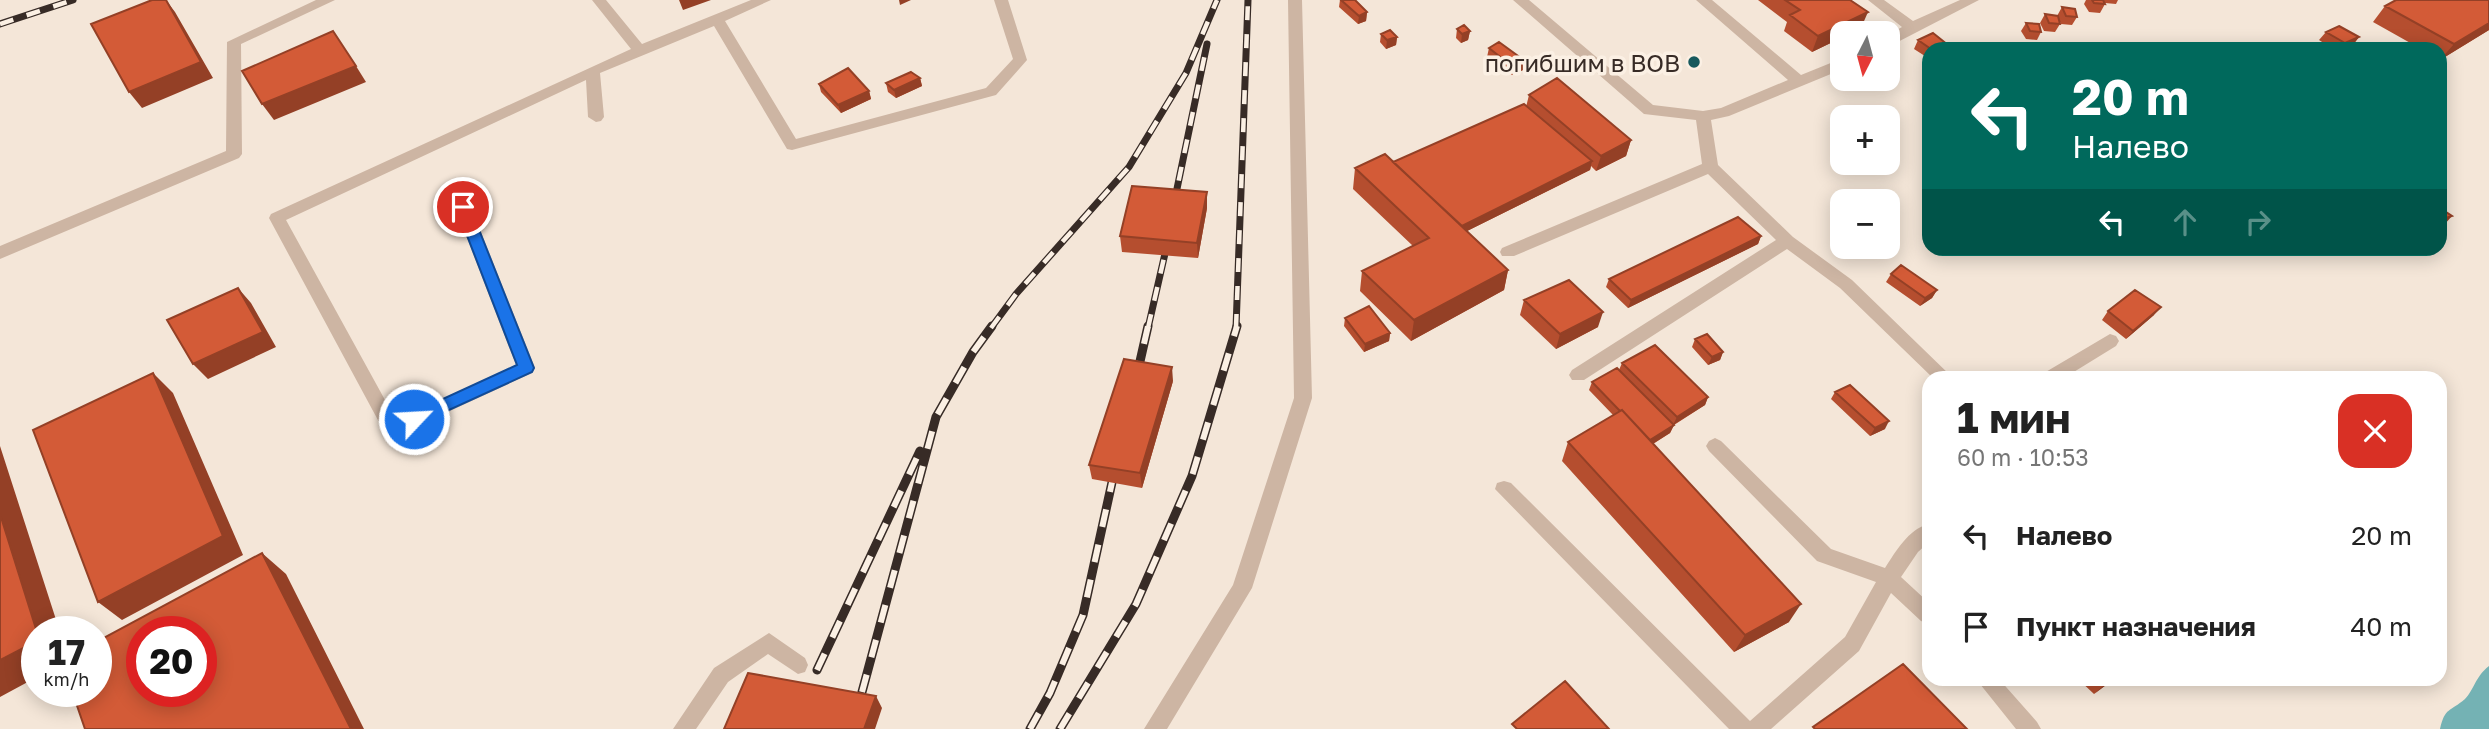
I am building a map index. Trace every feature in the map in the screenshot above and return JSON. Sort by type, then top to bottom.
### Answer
[{"type":"street","points":[[0,253],[234,154],[234,42],[328,0]]},
{"type":"street","points":[[599,0],[639,50]]},
{"type":"street","points":[[463,207],[526,368],[392,430],[277,218],[639,50],[764,0]]},
{"type":"street","points":[[717,19],[792,145],[991,92],[1020,60],[1001,0]]},
{"type":"street","points":[[1155,729],[1242,588],[1303,398],[1295,0]]},
{"type":"street","points":[[1520,0],[1649,110],[1703,116],[1724,112],[1830,68]]},
{"type":"street","points":[[1703,0],[1799,81]]},
{"type":"street","points":[[1875,0],[1912,27]]},
{"type":"street","points":[[1900,34],[1972,0]]},
{"type":"street","points":[[593,71],[596,117]]},
{"type":"street","points":[[1703,116],[1710,167],[1787,241],[1846,284],[1937,371]]},
{"type":"street","points":[[1508,251],[1710,167]]},
{"type":"street","points":[[1578,375],[1787,241]]},
{"type":"street","points":[[2061,371],[2110,341]]},
{"type":"street","points":[[1715,446],[1824,555],[1889,578],[1922,609]]},
{"type":"street","points":[[1504,489],[1743,729]]},
{"type":"street","points":[[1756,729],[1852,644],[1889,578],[1911,546],[1922,537]]},
{"type":"street","points":[[684,729],[721,675],[769,642],[798,664]]},
{"type":"street","points":[[1992,686],[2030,729]]},
{"type":"water","points":[[2489,666],[2489,729],[2440,729],[2446,713],[2465,699]]},
{"type":"building","points":[[152,0],[166,0],[201,62],[129,92],[91,24]]},
{"type":"building","points":[[1341,0],[1355,0],[1367,12],[1359,16]]},
{"type":"building","points":[[1785,0],[1850,0],[1868,12],[1849,21],[1830,21],[1830,30],[1818,36],[1790,15],[1800,10]]},
{"type":"building","points":[[2092,0],[2103,0],[2105,4],[2094,3]]},
{"type":"building","points":[[2396,0],[2489,0],[2489,23],[2454,44],[2385,6]]},
{"type":"building","points":[[2062,7],[2075,9],[2077,17],[2066,16]]},
{"type":"building","points":[[2045,14],[2058,16],[2060,24],[2049,23]]},
{"type":"building","points":[[2026,23],[2039,24],[2041,32],[2030,31]]},
{"type":"building","points":[[1464,25],[1470,31],[1462,34],[1457,29]]},
{"type":"building","points":[[2339,26],[2359,37],[2343,42],[2326,32]]},
{"type":"building","points":[[1390,30],[1397,37],[1387,40],[1381,34]]},
{"type":"building","points":[[333,31],[356,66],[262,104],[242,71]]},
{"type":"building","points":[[1933,33],[1944,42],[1922,43],[1918,40]]},
{"type":"building","points":[[1499,42],[1525,61],[1513,67],[1489,48]]},
{"type":"building","points":[[848,68],[869,91],[838,105],[819,84]]},
{"type":"building","points":[[911,72],[920,78],[894,90],[886,83]]},
{"type":"building","points":[[1557,78],[1631,140],[1601,156],[1529,95]]},
{"type":"building","points":[[1524,104],[1592,161],[1462,226],[1393,162]]},
{"type":"building","points":[[1385,154],[1508,270],[1414,320],[1362,271],[1429,238],[1355,168]]},
{"type":"building","points":[[1132,186],[1207,192],[1197,243],[1120,236]]},
{"type":"building","points":[[1738,217],[1761,236],[1631,300],[1609,279]]},
{"type":"building","points":[[1901,265],[1937,290],[1925,298],[1891,274]]},
{"type":"building","points":[[1569,280],[1603,312],[1560,334],[1524,300]]},
{"type":"building","points":[[238,288],[263,332],[193,364],[167,320]]},
{"type":"building","points":[[2135,290],[2161,307],[2133,331],[2108,311]]},
{"type":"building","points":[[1369,306],[1390,333],[1365,344],[1345,318]]},
{"type":"building","points":[[1707,334],[1723,352],[1712,357],[1695,339]]},
{"type":"building","points":[[1655,345],[1708,397],[1677,417],[1622,363]]},
{"type":"building","points":[[1124,359],[1172,367],[1140,473],[1089,465]]},
{"type":"building","points":[[1617,368],[1674,425],[1650,440],[1592,382]]},
{"type":"building","points":[[153,373],[223,536],[98,602],[33,430]]},
{"type":"building","points":[[1850,385],[1889,421],[1875,428],[1835,392]]},
{"type":"building","points":[[1622,410],[1801,604],[1745,635],[1568,442]]},
{"type":"building","points":[[0,514],[32,616],[21,616],[21,649],[0,660]]},
{"type":"building","points":[[262,553],[351,729],[85,729],[77,707],[112,707],[112,633],[126,626],[126,707],[217,707],[217,616],[144,616]]},
{"type":"building","points":[[1903,664],[1967,729],[1815,729],[1813,727]]},
{"type":"building","points":[[748,673],[876,696],[864,729],[724,729]]},
{"type":"building","points":[[1565,681],[1609,729],[1517,729],[1512,724]]},
{"type":"railway","points":[[0,24],[73,0]]},
{"type":"railway","points":[[991,328],[1016,294],[1129,167],[1186,73],[1217,0]]},
{"type":"railway","points":[[1236,328],[1248,0]]},
{"type":"railway","points":[[1173,208],[1207,44]]},
{"type":"railway","points":[[1148,328],[1169,236]]},
{"type":"railway","points":[[862,692],[936,417],[973,352],[992,326]]},
{"type":"railway","points":[[1136,379],[1148,326]]},
{"type":"railway","points":[[1060,729],[1136,604],[1192,476],[1237,326]]},
{"type":"railway","points":[[817,670],[920,451]]},
{"type":"railway","points":[[1030,729],[1050,693],[1083,615],[1116,464]]},
{"type":"place","name":"погибшим в ВОВ","points":[[1694,62]]},
{"type":"route","points":[[414,419],[526,368],[463,207]]}]
